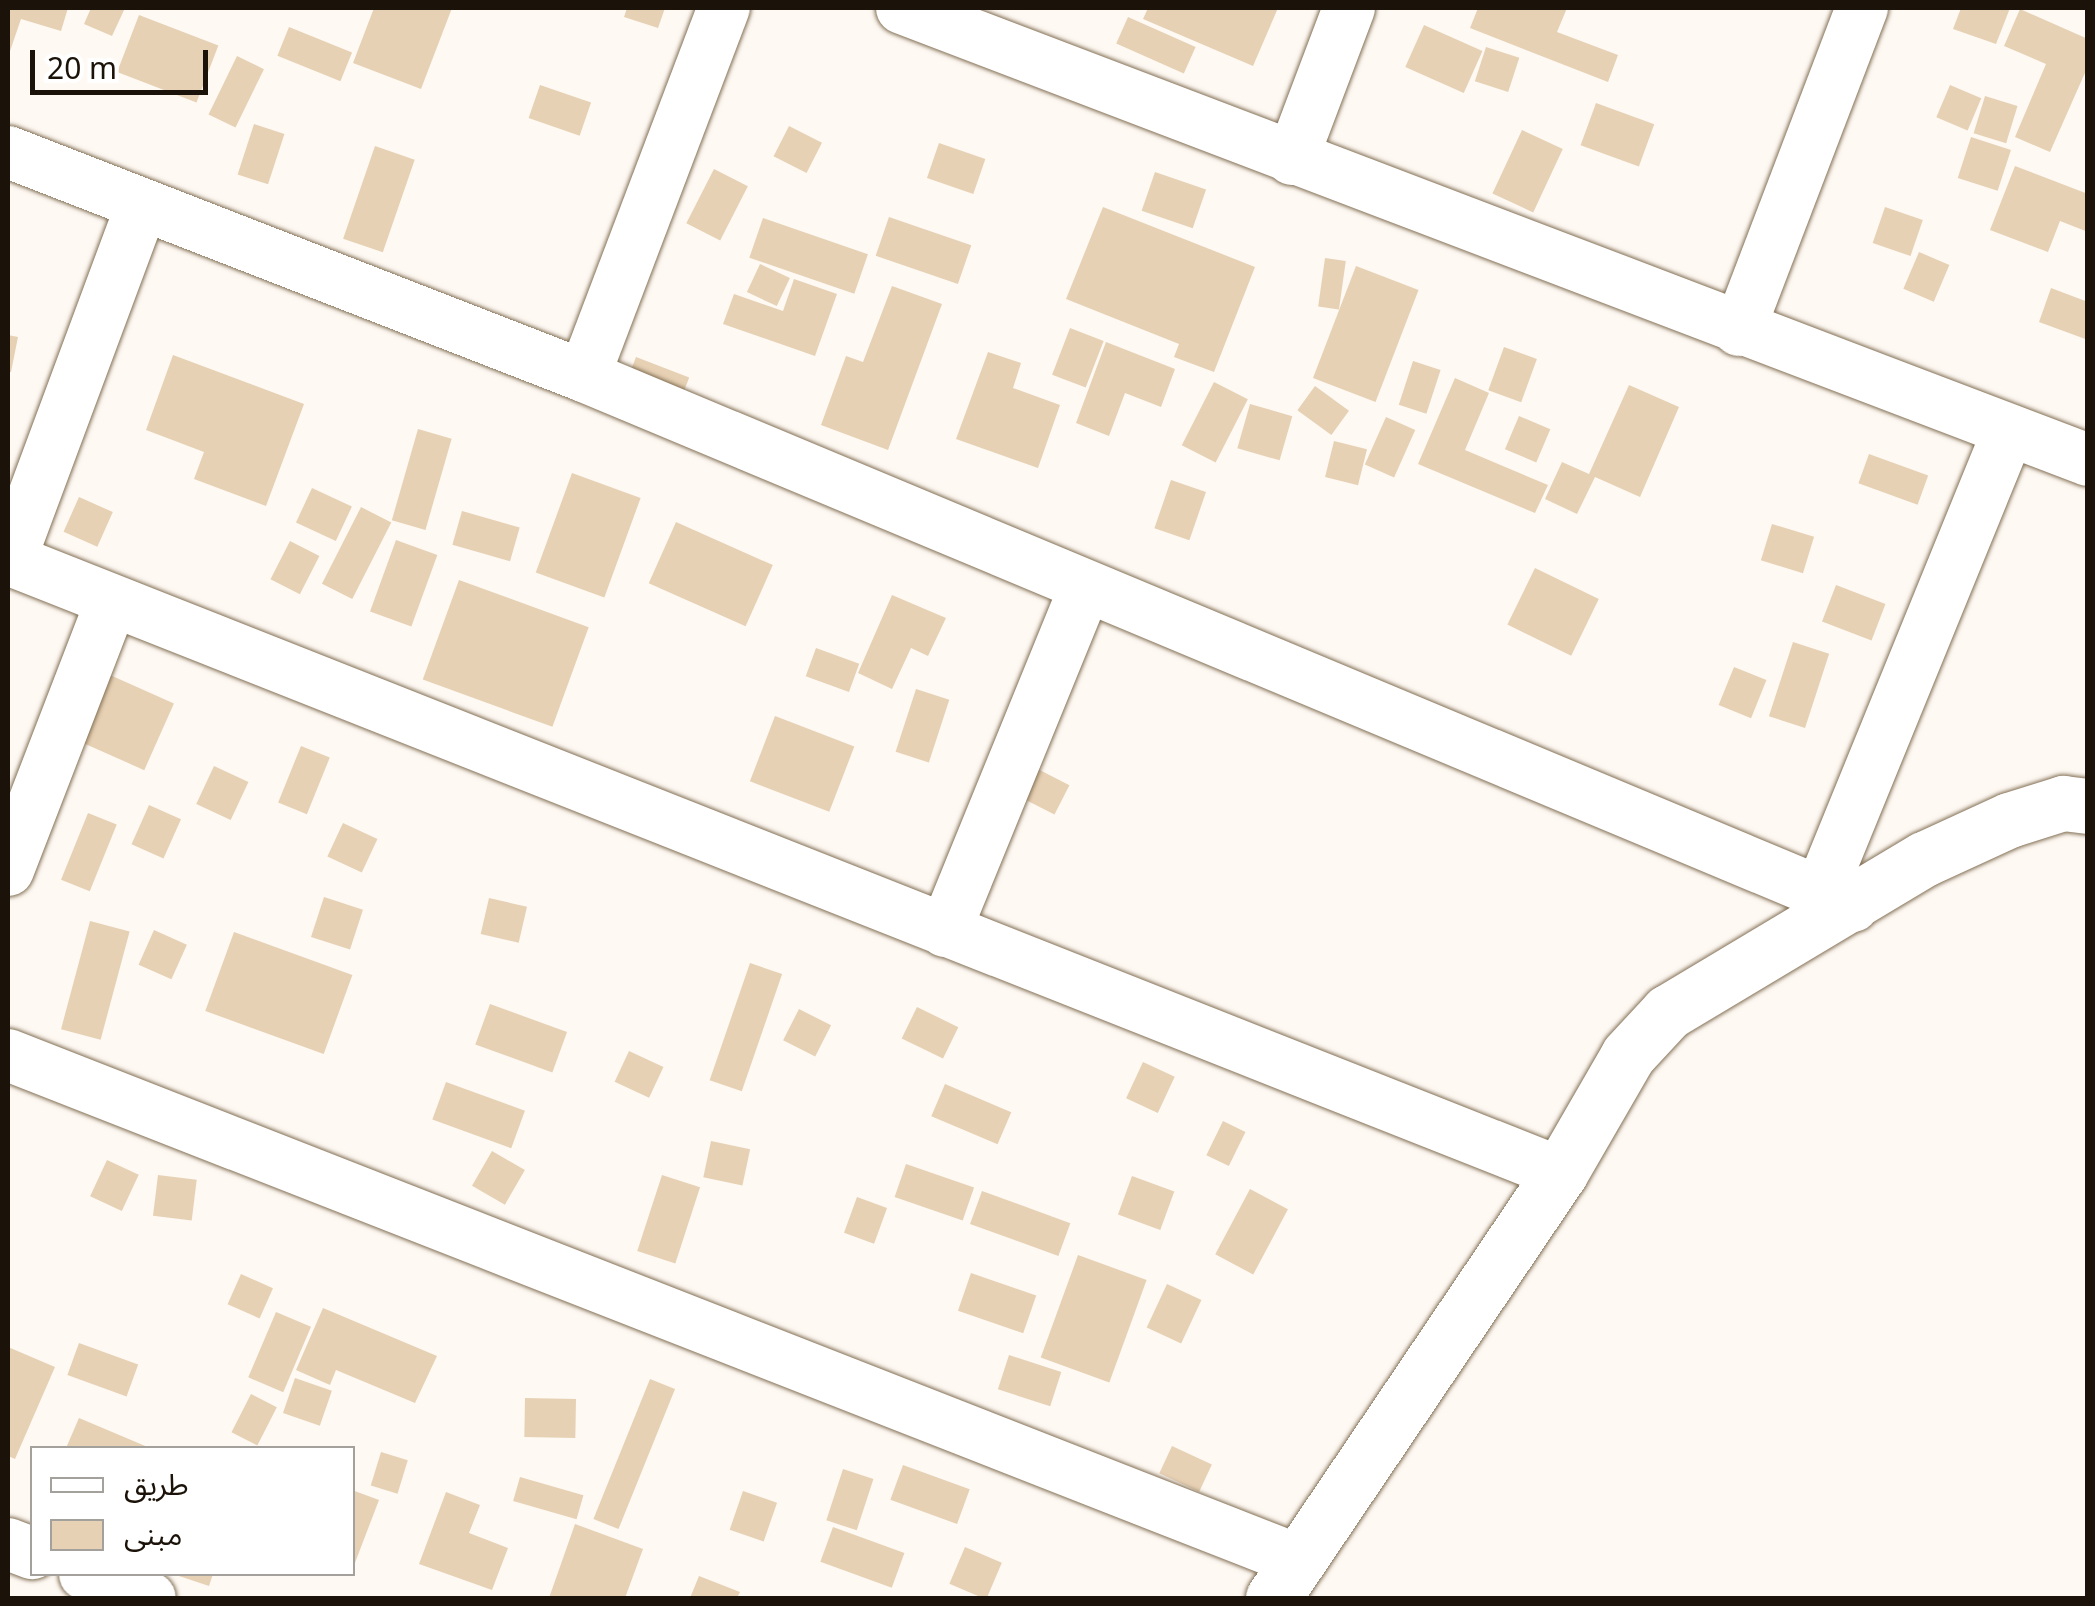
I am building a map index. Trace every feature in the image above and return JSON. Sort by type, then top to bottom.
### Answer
[{"type":"street","points":[[584,376],[724,8]]},
{"type":"street","points":[[908,8],[1292,159],[2088,460]]},
{"type":"street","points":[[1292,159],[1349,8]]},
{"type":"street","points":[[1739,330],[1862,8]]},
{"type":"street","points":[[8,152],[141,207],[584,376],[1084,591],[1836,899]]},
{"type":"street","points":[[141,207],[8,559],[1560,1173]]},
{"type":"street","points":[[1836,899],[2008,432]]},
{"type":"street","points":[[945,931],[1084,591]]},
{"type":"street","points":[[8,870],[112,603]]},
{"type":"street","points":[[8,1055],[1285,1579],[1560,1173],[1628,1055],[1668,1012],[1836,899],[2009,820],[2063,803],[2088,806]]},
{"type":"street","points":[[90,1576],[150,1598]]},
{"type":"building","points":[[8,8],[68,8],[61,31],[21,19],[8,57]]},
{"type":"building","points":[[91,8],[125,8],[112,36],[84,24]]},
{"type":"building","points":[[374,8],[452,8],[421,89],[353,63]]},
{"type":"building","points":[[627,8],[665,8],[658,28],[624,17]]},
{"type":"building","points":[[1148,8],[1278,8],[1253,66],[1143,19]]},
{"type":"building","points":[[1478,8],[1567,8],[1557,32],[1618,55],[1608,82],[1470,28]]},
{"type":"building","points":[[1961,8],[2010,8],[1996,44],[1953,29]]},
{"type":"building","points":[[2020,9],[2088,39],[2088,66],[2050,152],[2015,137],[2046,64],[2004,46]]},
{"type":"building","points":[[139,15],[218,45],[196,102],[117,72]]},
{"type":"building","points":[[1128,17],[1196,47],[1184,74],[1116,43]]},
{"type":"building","points":[[1424,25],[1482,51],[1464,93],[1405,67]]},
{"type":"building","points":[[289,27],[352,52],[340,81],[277,56]]},
{"type":"building","points":[[1486,47],[1519,58],[1508,92],[1475,81]]},
{"type":"building","points":[[237,56],[264,69],[235,128],[209,114]]},
{"type":"building","points":[[540,85],[591,103],[580,136],[529,118]]},
{"type":"building","points":[[1950,85],[1981,98],[1968,131],[1936,117]]},
{"type":"building","points":[[1985,96],[2018,106],[2006,143],[1974,133]]},
{"type":"building","points":[[1596,103],[1654,124],[1639,166],[1581,145]]},
{"type":"building","points":[[254,124],[284,134],[268,184],[238,174]]},
{"type":"building","points":[[789,126],[822,143],[807,173],[774,156]]},
{"type":"building","points":[[1522,130],[1563,149],[1533,212],[1492,193]]},
{"type":"building","points":[[1971,137],[2011,150],[1998,191],[1958,178]]},
{"type":"building","points":[[939,143],[985,159],[973,194],[927,178]]},
{"type":"building","points":[[375,146],[415,160],[383,252],[343,239]]},
{"type":"building","points":[[2015,166],[2088,194],[2088,232],[2060,221],[2048,252],[1990,230]]},
{"type":"building","points":[[714,169],[748,186],[720,241],[686,223]]},
{"type":"building","points":[[1155,172],[1206,190],[1193,228],[1142,211]]},
{"type":"building","points":[[1103,207],[1255,267],[1214,372],[1174,357],[1179,344],[1066,299]]},
{"type":"building","points":[[1885,207],[1923,220],[1910,256],[1873,243]]},
{"type":"building","points":[[889,217],[971,245],[958,284],[876,256]]},
{"type":"building","points":[[763,218],[868,254],[854,294],[749,258]]},
{"type":"building","points":[[1919,252],[1949,265],[1934,302],[1903,289]]},
{"type":"building","points":[[1325,258],[1346,261],[1339,309],[1318,307]]},
{"type":"building","points":[[760,264],[790,278],[777,306],[747,292]]},
{"type":"building","points":[[1356,266],[1419,290],[1376,402],[1313,378]]},
{"type":"building","points":[[794,279],[837,294],[815,356],[723,324],[734,294],[783,311]]},
{"type":"building","points":[[892,286],[942,304],[888,450],[821,425],[846,356],[863,362]]},
{"type":"building","points":[[2051,288],[2088,302],[2088,340],[2039,322]]},
{"type":"building","points":[[1070,328],[1104,341],[1086,388],[1052,375]]},
{"type":"building","points":[[8,335],[18,337],[11,372],[8,372]]},
{"type":"building","points":[[1106,342],[1175,369],[1161,407],[1125,393],[1109,436],[1076,423]]},
{"type":"building","points":[[1504,347],[1537,359],[1521,402],[1488,390]]},
{"type":"building","points":[[988,352],[1021,363],[1013,388],[1060,405],[1038,468],[956,439]]},
{"type":"building","points":[[173,355],[304,404],[266,506],[194,479],[204,452],[146,430]]},
{"type":"building","points":[[636,357],[689,377],[679,404],[626,383]]},
{"type":"building","points":[[1413,361],[1441,370],[1426,414],[1399,405]]},
{"type":"building","points":[[1455,378],[1489,393],[1465,450],[1548,485],[1535,513],[1418,464]]},
{"type":"building","points":[[1214,382],[1248,399],[1216,463],[1182,445]]},
{"type":"building","points":[[1629,385],[1679,407],[1640,497],[1595,477],[1577,514],[1545,499],[1562,462],[1589,474]]},
{"type":"building","points":[[1315,386],[1349,411],[1331,435],[1297,410]]},
{"type":"building","points":[[1250,404],[1292,416],[1280,460],[1237,448]]},
{"type":"building","points":[[1519,416],[1550,429],[1536,462],[1505,449]]},
{"type":"building","points":[[1386,417],[1415,430],[1394,478],[1365,465]]},
{"type":"building","points":[[418,429],[452,439],[425,530],[392,520]]},
{"type":"building","points":[[1334,441],[1367,449],[1358,485],[1325,477]]},
{"type":"building","points":[[1869,454],[1928,476],[1918,505],[1858,483]]},
{"type":"building","points":[[572,473],[641,498],[604,598],[536,573]]},
{"type":"building","points":[[1171,480],[1206,492],[1189,540],[1154,528]]},
{"type":"building","points":[[312,488],[352,507],[336,541],[296,522]]},
{"type":"building","points":[[79,497],[113,512],[97,547],[64,532]]},
{"type":"building","points":[[361,507],[391,522],[352,599],[322,584]]},
{"type":"building","points":[[462,511],[520,528],[510,561],[452,545]]},
{"type":"building","points":[[676,522],[773,565],[746,626],[649,583]]},
{"type":"building","points":[[1772,524],[1814,537],[1803,573],[1761,560]]},
{"type":"building","points":[[396,540],[437,555],[411,626],[370,611]]},
{"type":"building","points":[[290,541],[319,556],[300,594],[270,579]]},
{"type":"building","points":[[1535,568],[1599,599],[1571,656],[1507,625]]},
{"type":"building","points":[[459,580],[589,627],[552,727],[423,680]]},
{"type":"building","points":[[1836,585],[1885,604],[1872,640],[1822,621]]},
{"type":"building","points":[[892,595],[946,618],[928,656],[911,648],[892,689],[858,673]]},
{"type":"building","points":[[1793,642],[1829,654],[1805,728],[1769,716]]},
{"type":"building","points":[[816,648],[859,664],[849,692],[806,676]]},
{"type":"building","points":[[1734,667],[1766,680],[1751,718],[1719,705]]},
{"type":"building","points":[[110,675],[174,703],[144,770],[80,742]]},
{"type":"building","points":[[916,689],[949,700],[929,763],[896,752]]},
{"type":"building","points":[[775,716],[854,746],[829,812],[750,781]]},
{"type":"building","points":[[301,746],[330,758],[307,814],[278,803]]},
{"type":"building","points":[[1024,762],[1069,785],[1054,815],[1009,791]]},
{"type":"building","points":[[214,766],[248,782],[231,820],[196,804]]},
{"type":"building","points":[[149,805],[181,819],[163,859],[132,844]]},
{"type":"building","points":[[88,813],[117,825],[90,891],[61,880]]},
{"type":"building","points":[[343,823],[377,839],[362,873],[327,857]]},
{"type":"building","points":[[324,897],[363,910],[350,950],[311,937]]},
{"type":"building","points":[[489,898],[527,907],[519,943],[481,934]]},
{"type":"building","points":[[90,921],[130,932],[101,1040],[61,1029]]},
{"type":"building","points":[[154,930],[187,945],[171,979],[139,965]]},
{"type":"building","points":[[234,932],[352,975],[324,1054],[205,1011]]},
{"type":"building","points":[[750,963],[782,974],[742,1091],[710,1080]]},
{"type":"building","points":[[490,1004],[567,1032],[552,1072],[475,1044]]},
{"type":"building","points":[[917,1007],[958,1027],[943,1059],[902,1038]]},
{"type":"building","points":[[799,1009],[831,1025],[815,1057],[783,1040]]},
{"type":"building","points":[[629,1051],[663,1067],[649,1098],[615,1082]]},
{"type":"building","points":[[1143,1062],[1175,1077],[1158,1113],[1126,1098]]},
{"type":"building","points":[[446,1082],[525,1111],[511,1148],[432,1120]]},
{"type":"building","points":[[945,1084],[1011,1112],[998,1144],[931,1116]]},
{"type":"building","points":[[1223,1121],[1245,1132],[1229,1166],[1206,1155]]},
{"type":"building","points":[[711,1141],[750,1149],[742,1186],[703,1177]]},
{"type":"building","points":[[492,1151],[525,1170],[505,1205],[472,1186]]},
{"type":"building","points":[[107,1160],[139,1175],[122,1211],[90,1196]]},
{"type":"building","points":[[906,1164],[974,1187],[963,1221],[895,1197]]},
{"type":"building","points":[[158,1175],[197,1180],[192,1220],[153,1216]]},
{"type":"building","points":[[662,1175],[700,1187],[675,1263],[637,1251]]},
{"type":"building","points":[[1132,1176],[1174,1191],[1160,1230],[1118,1215]]},
{"type":"building","points":[[1250,1189],[1288,1209],[1253,1275],[1215,1254]]},
{"type":"building","points":[[982,1191],[1070,1223],[1058,1256],[970,1224]]},
{"type":"building","points":[[857,1197],[887,1208],[874,1244],[844,1233]]},
{"type":"building","points":[[1078,1255],[1147,1280],[1109,1382],[1041,1357]]},
{"type":"building","points":[[971,1273],[1036,1295],[1023,1333],[958,1311]]},
{"type":"building","points":[[241,1274],[273,1288],[260,1318],[228,1304]]},
{"type":"building","points":[[1167,1284],[1201,1300],[1181,1344],[1147,1328]]},
{"type":"building","points":[[323,1308],[437,1356],[415,1403],[336,1370],[330,1385],[296,1370]]},
{"type":"building","points":[[276,1312],[311,1327],[283,1392],[248,1377]]},
{"type":"building","points":[[79,1343],[138,1365],[127,1396],[67,1375]]},
{"type":"building","points":[[8,1347],[55,1367],[15,1459],[8,1456]]},
{"type":"building","points":[[1009,1355],[1061,1372],[1050,1406],[998,1389]]},
{"type":"building","points":[[295,1378],[332,1391],[320,1426],[283,1413]]},
{"type":"building","points":[[650,1379],[675,1389],[618,1529],[593,1519]]},
{"type":"building","points":[[251,1394],[277,1407],[257,1445],[231,1432]]},
{"type":"building","points":[[525,1398],[576,1399],[575,1438],[524,1437]]},
{"type":"building","points":[[79,1418],[145,1446],[67,1446]]},
{"type":"building","points":[[1172,1446],[1212,1465],[1199,1492],[1159,1473]]},
{"type":"building","points":[[381,1452],[408,1460],[398,1494],[371,1485]]},
{"type":"building","points":[[903,1465],[970,1489],[957,1524],[890,1500]]},
{"type":"building","points":[[843,1469],[873,1479],[857,1530],[826,1520]]},
{"type":"building","points":[[520,1477],[583,1495],[577,1519],[513,1501]]},
{"type":"building","points":[[355,1491],[379,1500],[355,1563]]},
{"type":"building","points":[[743,1491],[777,1503],[764,1541],[730,1530]]},
{"type":"building","points":[[446,1492],[480,1505],[469,1533],[508,1548],[492,1590],[419,1564]]},
{"type":"building","points":[[575,1524],[643,1549],[625,1598],[549,1598]]},
{"type":"building","points":[[833,1527],[904,1553],[892,1588],[820,1562]]},
{"type":"building","points":[[965,1547],[1002,1563],[987,1598],[949,1584]]},
{"type":"building","points":[[179,1576],[212,1576],[209,1586]]},
{"type":"building","points":[[699,1576],[740,1592],[737,1598],[690,1598]]}]
